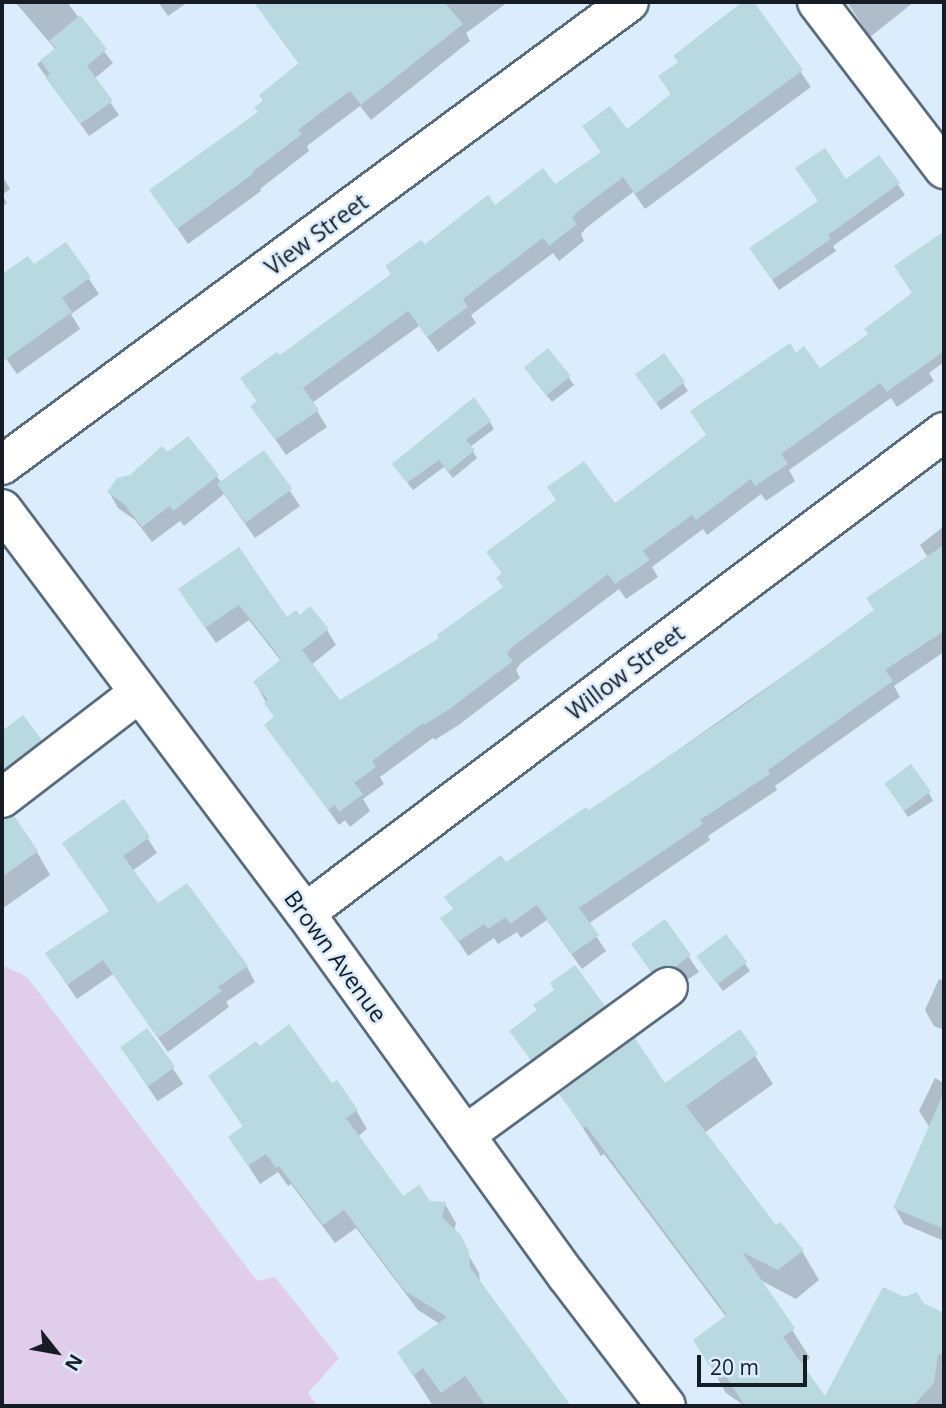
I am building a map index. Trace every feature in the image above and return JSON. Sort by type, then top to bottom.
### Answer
[{"type":"street","name":"View Street","points":[[2,465],[629,2]]},
{"type":"street","points":[[817,2],[944,169]]},
{"type":"street","name":"Willow Street","points":[[305,913],[944,432]]},
{"type":"street","name":"Brown Avenue","points":[[2,509],[305,913],[666,1406]]},
{"type":"street","points":[[2,798],[139,693]]},
{"type":"street","points":[[465,1135],[668,987]]},
{"type":"shaded area","points":[[2,965],[27,977],[257,1281],[275,1277],[339,1358],[308,1393],[318,1406],[2,1406]]},
{"type":"building","points":[[254,2],[444,2],[463,24],[361,105],[350,91],[298,130],[302,134],[252,172],[253,174],[177,229],[149,190],[258,112],[254,107],[263,101],[259,95],[299,63]]},
{"type":"building","points":[[742,2],[754,2],[803,70],[635,194],[623,177],[577,212],[572,218],[577,224],[549,246],[543,238],[463,299],[468,307],[427,337],[408,311],[303,388],[319,410],[275,440],[250,406],[257,401],[240,378],[277,352],[280,355],[391,274],[385,266],[421,240],[425,244],[488,195],[495,205],[543,168],[555,184],[601,152],[582,126],[610,106],[627,129],[671,94],[658,76],[678,62],[673,56]]},
{"type":"building","points":[[80,15],[107,49],[87,66],[113,101],[80,124],[45,77],[50,74],[40,60],[56,48],[49,41]]},
{"type":"building","points":[[825,148],[846,179],[879,155],[900,183],[828,235],[831,239],[772,280],[749,248],[818,201],[795,168]]},
{"type":"building","points":[[944,231],[944,351],[887,392],[880,383],[781,454],[788,464],[755,486],[751,479],[696,520],[692,515],[643,551],[650,560],[615,584],[608,574],[511,648],[507,654],[513,661],[451,708],[424,725],[423,723],[372,761],[376,767],[354,783],[363,794],[339,812],[335,805],[328,810],[264,725],[274,717],[264,703],[268,700],[253,682],[281,659],[239,605],[205,628],[178,589],[239,547],[287,617],[296,610],[300,615],[310,606],[329,629],[302,650],[340,700],[439,638],[437,635],[503,587],[496,578],[502,573],[486,552],[556,500],[547,487],[584,461],[615,503],[706,435],[690,411],[790,343],[796,353],[804,346],[820,368],[868,334],[864,329],[912,293],[894,266]]},
{"type":"building","points":[[66,242],[91,277],[62,298],[72,312],[2,362],[2,274],[28,256],[34,264]]},
{"type":"building","points":[[548,348],[571,376],[547,395],[524,368]]},
{"type":"building","points":[[664,353],[685,382],[656,403],[635,374]]},
{"type":"building","points":[[474,397],[491,421],[466,440],[475,450],[448,472],[439,460],[407,483],[392,464]]},
{"type":"building","points":[[188,436],[219,475],[173,511],[170,506],[142,527],[124,504],[107,492],[117,478],[130,475],[162,446],[168,452]]},
{"type":"building","points":[[264,450],[292,489],[245,523],[217,484]]},
{"type":"building","points":[[944,545],[944,631],[885,670],[893,681],[768,770],[770,774],[700,820],[703,824],[579,908],[599,935],[572,954],[537,905],[510,924],[506,917],[488,929],[484,924],[458,942],[440,918],[453,909],[444,897],[501,855],[506,862],[736,711],[874,610],[866,598]]},
{"type":"building","points":[[23,715],[42,740],[2,771],[2,731]]},
{"type":"building","points":[[911,764],[931,792],[904,811],[884,783]]},
{"type":"building","points":[[124,799],[150,837],[123,856],[158,903],[187,883],[248,966],[218,987],[222,991],[158,1038],[103,960],[67,985],[45,953],[109,911],[62,843]]},
{"type":"building","points":[[14,816],[38,851],[2,877],[2,819]]},
{"type":"building","points":[[665,919],[691,955],[675,967],[665,965],[651,972],[631,944]]},
{"type":"building","points":[[726,934],[747,962],[718,984],[696,956]]},
{"type":"building","points":[[575,965],[605,1006],[531,1060],[509,1031],[537,1010],[533,1005],[554,990],[550,983]]},
{"type":"building","points":[[289,1024],[332,1083],[337,1080],[358,1110],[346,1118],[403,1196],[419,1185],[430,1201],[446,1202],[442,1217],[461,1235],[469,1252],[470,1267],[571,1406],[486,1406],[465,1376],[441,1393],[423,1368],[413,1376],[397,1352],[447,1317],[405,1291],[344,1210],[323,1225],[279,1166],[276,1168],[266,1154],[248,1166],[228,1137],[243,1126],[208,1076],[256,1041],[260,1046]]},
{"type":"building","points":[[147,1028],[175,1067],[149,1086],[120,1047]]},
{"type":"building","points":[[740,1029],[758,1054],[686,1106],[776,1225],[780,1222],[804,1250],[778,1270],[742,1252],[795,1328],[783,1337],[825,1396],[883,1287],[904,1297],[917,1292],[923,1303],[944,1313],[944,1353],[938,1355],[934,1383],[913,1406],[745,1406],[723,1372],[708,1364],[693,1340],[727,1315],[586,1126],[583,1128],[559,1094],[635,1038],[665,1083]]},
{"type":"building","points":[[944,1092],[944,1229],[893,1208]]}]
